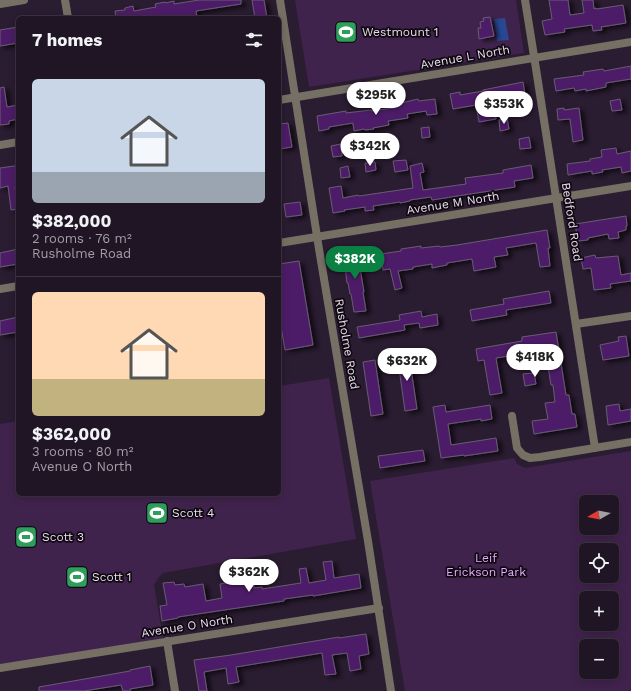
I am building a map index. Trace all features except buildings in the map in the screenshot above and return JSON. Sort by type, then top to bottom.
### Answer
[{"type":"street","points":[[0,4],[24,0]]},
{"type":"street","points":[[65,0],[68,16]]},
{"type":"street","name":"Rusholme Road","points":[[280,0],[317,237],[379,608],[391,691]]},
{"type":"street","name":"Bedford Road","points":[[525,0],[595,448]]},
{"type":"street","name":"Avenue L North","points":[[281,100],[631,42]]},
{"type":"street","points":[[0,145],[16,142]]},
{"type":"street","name":"Avenue M North","points":[[281,243],[631,186]]},
{"type":"street","points":[[0,289],[16,286]]},
{"type":"street","points":[[576,324],[631,316]]},
{"type":"street","points":[[512,416],[517,448],[523,455],[530,458],[631,442]]},
{"type":"street","name":"Avenue O North","points":[[0,668],[379,608]]},
{"type":"street","points":[[166,641],[175,691]]},
{"type":"green space","points":[[295,0],[516,0],[524,53],[309,87]]},
{"type":"green space","points":[[329,378],[356,539],[163,573],[154,585],[163,638],[0,665],[0,424],[16,421],[16,496],[281,496],[281,386]]},
{"type":"green space","name":"Leif Erickson Park","points":[[631,451],[631,690],[405,691],[370,481],[514,458],[517,464],[525,468]]},
{"type":"water","points":[[505,18],[509,40],[497,41],[494,19]]},
{"type":"place","name":"Westmount 1","points":[[346,32]]},
{"type":"place","name":"Scott 4","points":[[157,513]]},
{"type":"place","name":"Scott 3","points":[[26,537]]},
{"type":"place","name":"Scott 1","points":[[77,577]]}]
